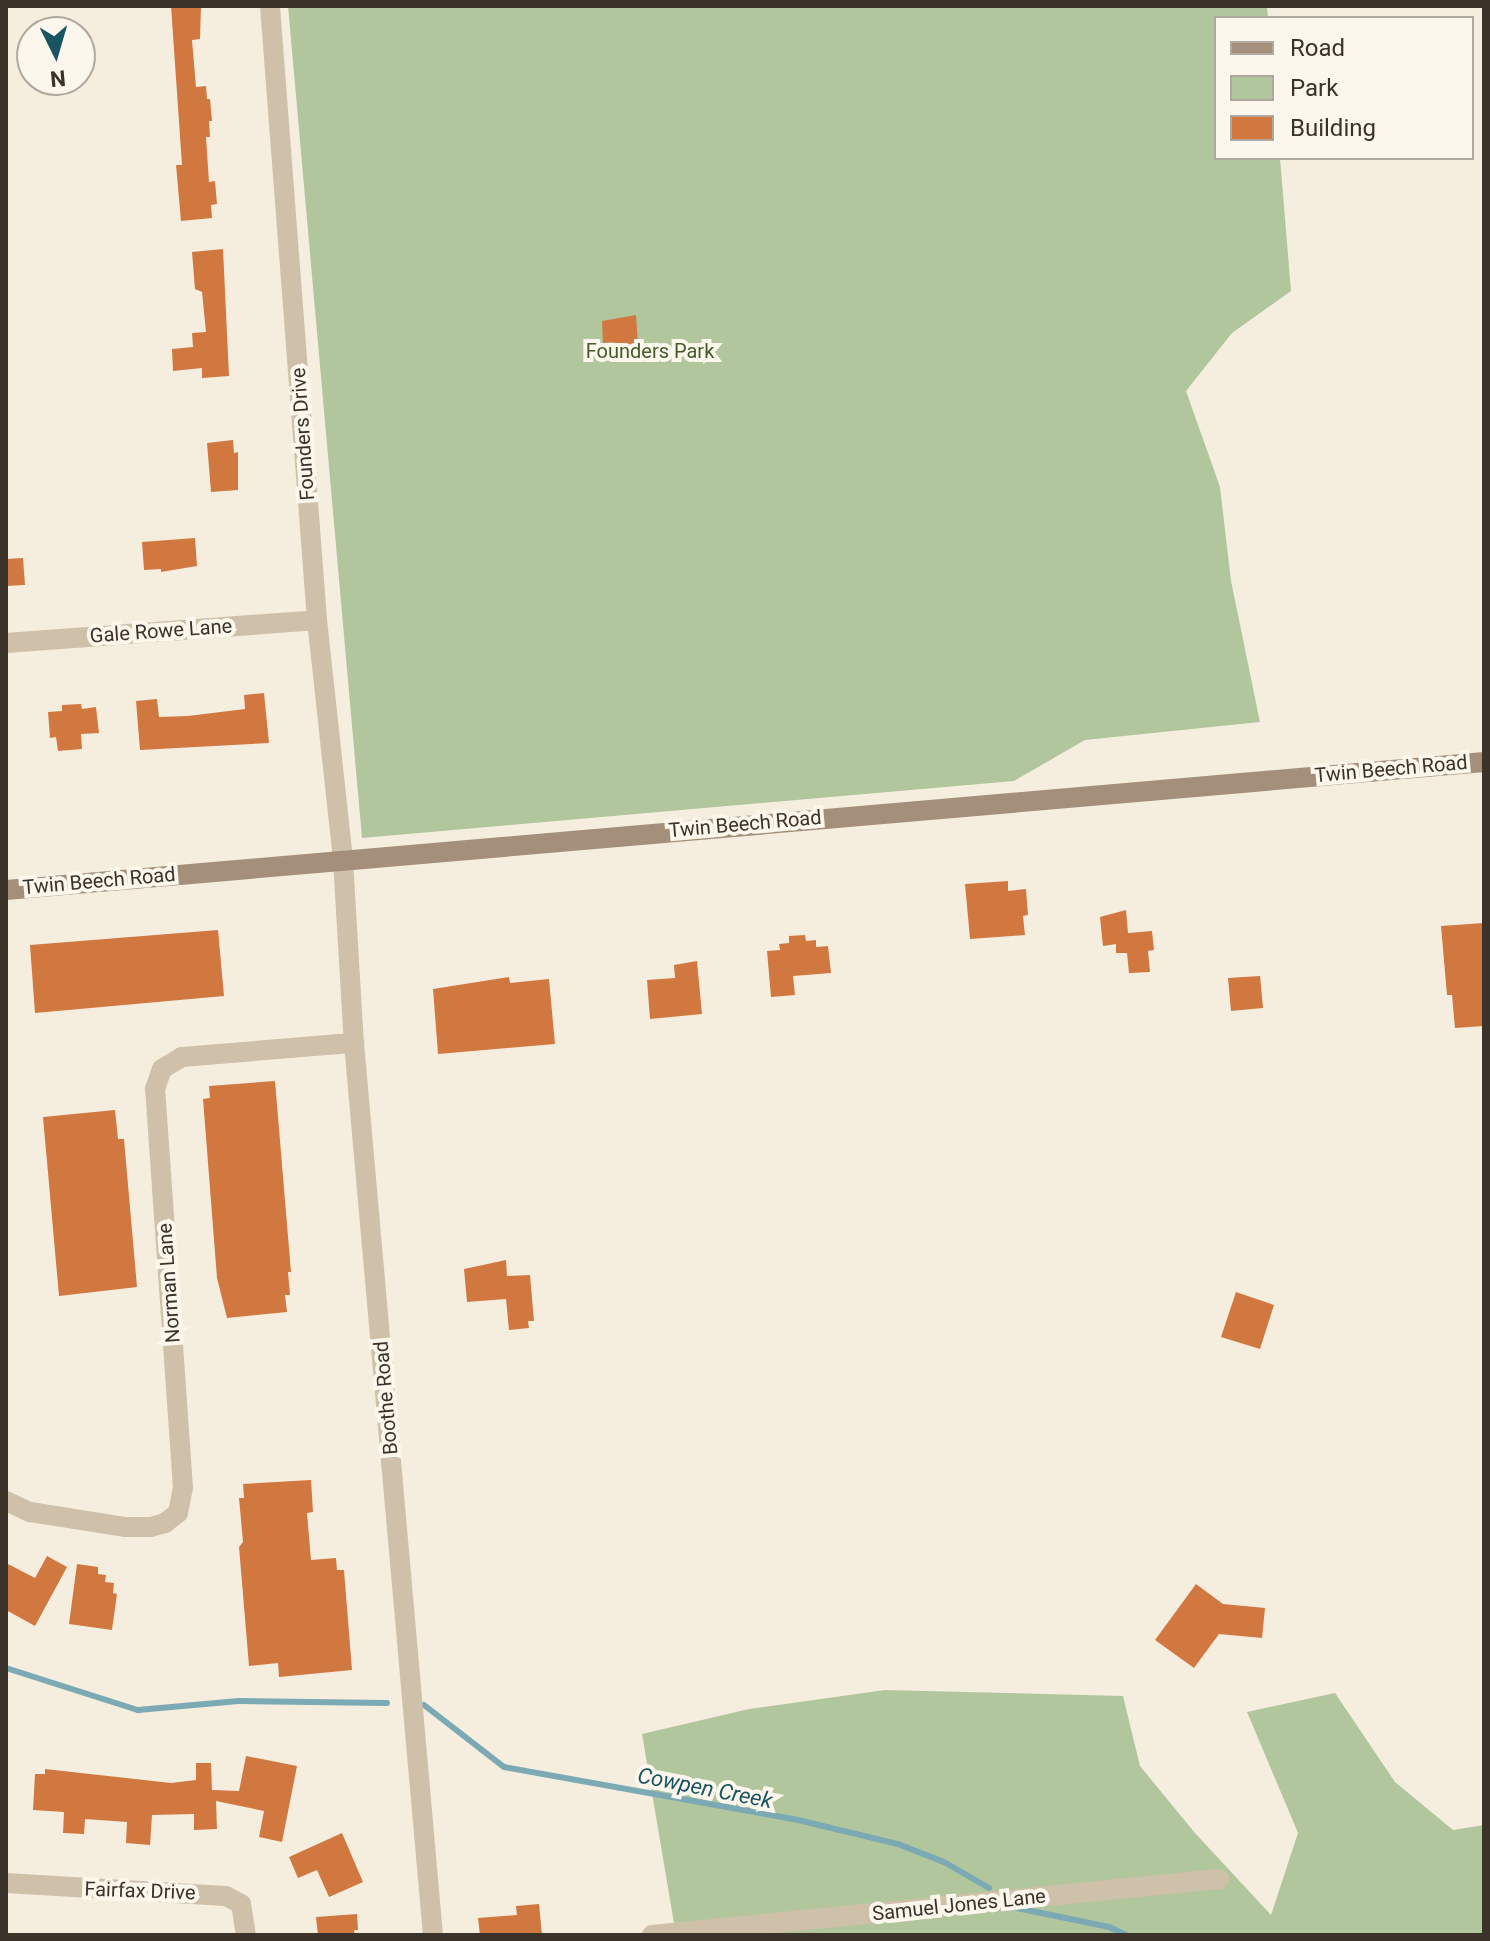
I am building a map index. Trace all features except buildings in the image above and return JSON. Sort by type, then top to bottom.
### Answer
[{"type":"street","name":"Founders Drive","points":[[270,6],[317,620],[343,860]]},
{"type":"street","name":"Gale Rowe Lane","points":[[6,643],[317,620]]},
{"type":"street","name":"Twin Beech Road","points":[[6,890],[1484,762]]},
{"type":"street","name":"Boothe Road","points":[[343,860],[354,1043],[433,1935]]},
{"type":"street","name":"Norman Lane","points":[[6,1501],[30,1512],[126,1527],[151,1527],[165,1523],[178,1513],[183,1488],[155,1089],[162,1069],[182,1057],[354,1043]]},
{"type":"street","name":"Samuel Jones Lane","points":[[652,1935],[1219,1879]]},
{"type":"street","name":"Fairfax Drive","points":[[6,1883],[226,1896],[241,1904],[246,1935]]},
{"type":"green space","name":"Founders Park","points":[[288,6],[1267,6],[1268,16],[1214,16],[1214,160],[1280,160],[1291,291],[1232,333],[1186,391],[1220,487],[1231,581],[1260,722],[1085,740],[1014,781],[362,838]]},
{"type":"green space","points":[[885,1690],[1123,1696],[1140,1766],[1195,1833],[1271,1915],[1298,1833],[1247,1712],[1335,1693],[1395,1782],[1453,1830],[1484,1825],[1484,1935],[676,1935],[642,1734],[749,1709]]},
{"type":"waterway","name":"Cowpen Creek","points":[[6,1668],[138,1710],[239,1701],[387,1703]]},
{"type":"waterway","name":"Cowpen Creek","points":[[424,1705],[504,1767],[798,1820],[898,1844],[944,1862],[989,1888]]},
{"type":"waterway","name":"Cowpen Creek","points":[[1017,1908],[1109,1927],[1126,1935]]}]
